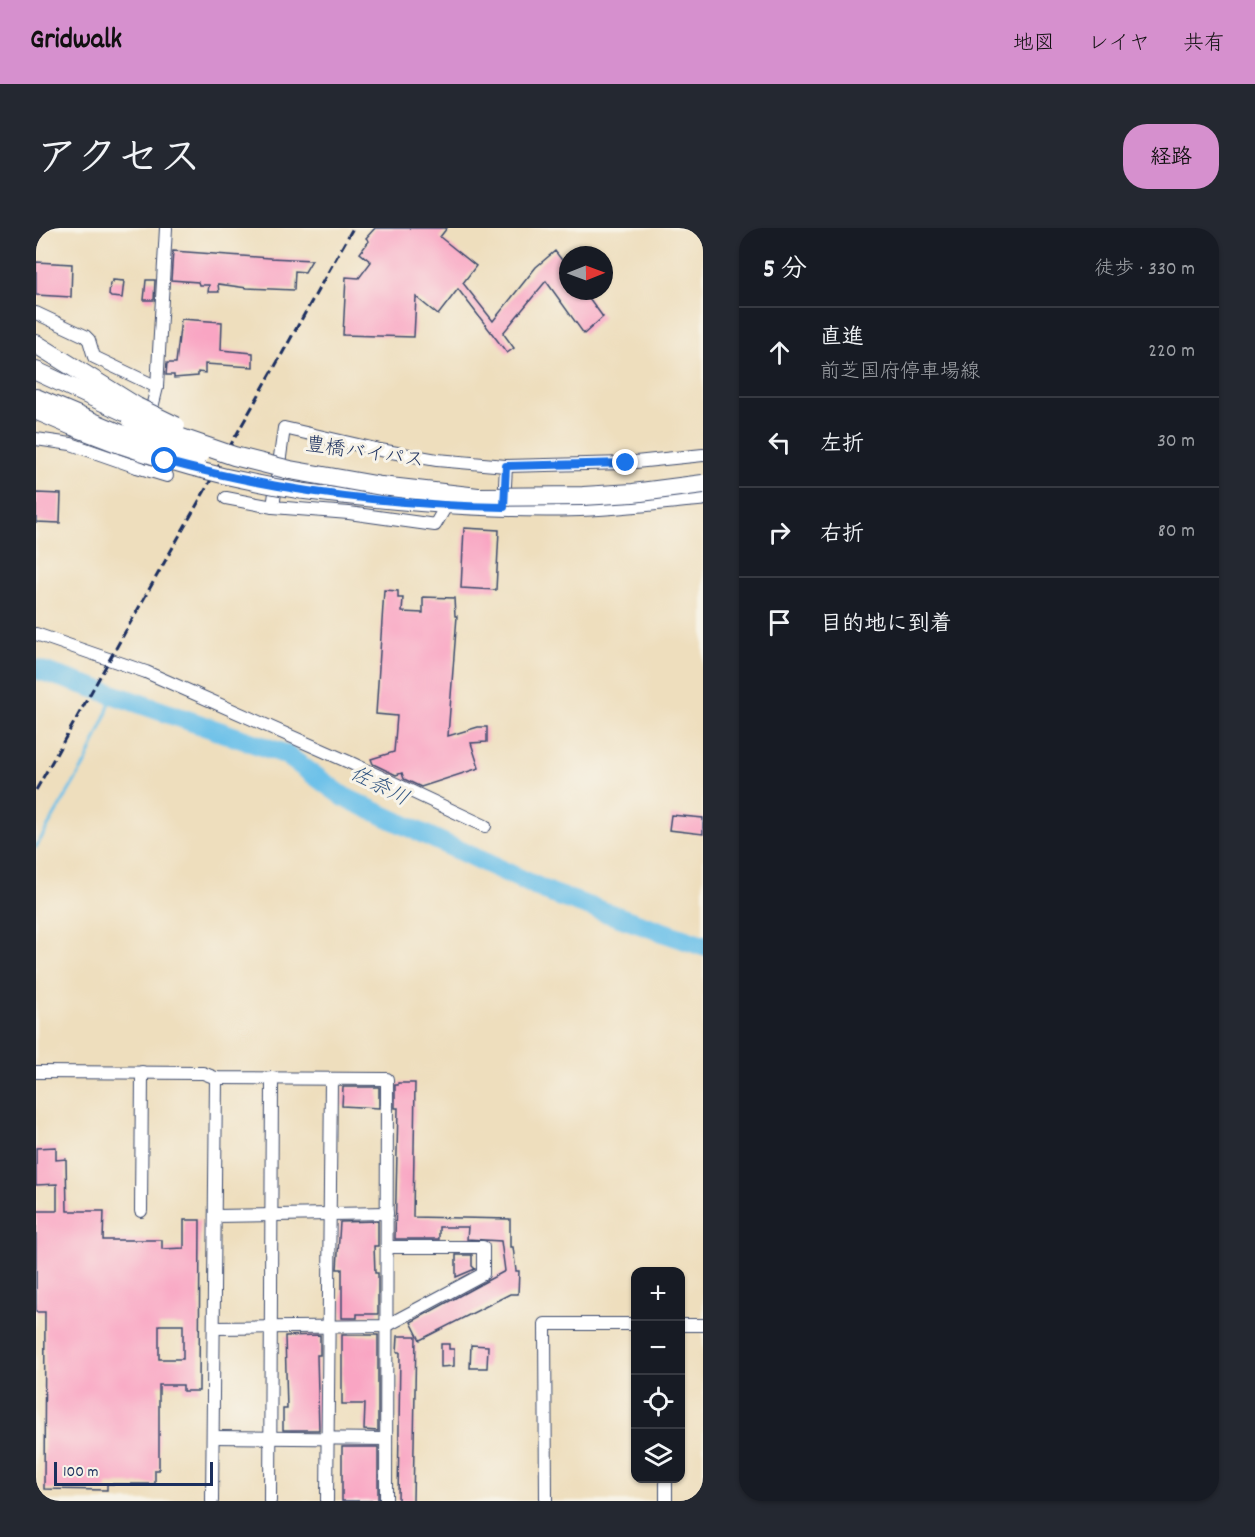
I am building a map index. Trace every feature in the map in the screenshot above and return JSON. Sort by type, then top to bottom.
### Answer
[{"type":"highway","points":[[36,344],[130,425]]},
{"type":"highway","name":"豊橋バイパス","points":[[36,371],[130,425],[205,440],[297,465],[385,479],[476,488],[587,490],[703,476]]},
{"type":"highway","name":"豊橋バイパス","points":[[36,382],[130,425],[290,470],[381,486],[478,497],[583,496],[633,493],[703,484]]},
{"type":"highway","points":[[36,398],[130,425]]},
{"type":"main road","points":[[36,412],[71,427],[130,425],[165,461],[212,474],[301,491],[447,506],[561,509],[633,506],[703,498]]},
{"type":"street","points":[[137,467],[157,387],[166,228]]},
{"type":"street","points":[[36,313],[85,336],[89,340],[94,357],[157,387]]},
{"type":"street","points":[[273,507],[284,428],[380,450],[437,460],[506,466],[616,464],[703,455]]},
{"type":"street","points":[[36,439],[70,444],[167,476]]},
{"type":"street","points":[[504,507],[506,466]]},
{"type":"street","points":[[226,498],[273,507],[349,513],[435,525],[447,506]]},
{"type":"street","points":[[36,634],[146,672],[351,763],[485,826]]},
{"type":"street","points":[[36,1072],[203,1073],[216,1078],[387,1079],[386,1501]]},
{"type":"street","points":[[141,1211],[142,1072]]},
{"type":"street","points":[[212,1501],[216,1078]]},
{"type":"street","points":[[270,1501],[272,1078]]},
{"type":"street","points":[[327,1501],[331,1078]]},
{"type":"street","points":[[215,1216],[387,1213]]},
{"type":"street","points":[[214,1328],[386,1326],[483,1274],[483,1247],[387,1247]]},
{"type":"street","points":[[546,1501],[545,1324],[631,1324]]},
{"type":"street","points":[[685,1325],[703,1325]]},
{"type":"street","points":[[213,1437],[386,1439]]},
{"type":"street","points":[[666,1483],[666,1501]]},
{"type":"building","points":[[375,228],[447,228],[440,237],[476,266],[463,283],[493,321],[536,267],[555,251],[559,256],[559,299],[546,281],[503,333],[514,348],[507,353],[458,289],[438,315],[416,297],[414,337],[343,335],[346,277],[359,278],[371,262],[360,253],[369,241],[366,238]]},
{"type":"building","points":[[173,251],[312,260],[305,272],[295,271],[294,290],[218,284],[219,292],[208,292],[209,285],[171,280]]},
{"type":"building","points":[[36,262],[72,264],[71,297],[36,295]]},
{"type":"building","points":[[113,280],[124,281],[122,298],[109,295],[110,283]]},
{"type":"building","points":[[146,280],[155,280],[154,300],[144,300]]},
{"type":"building","points":[[560,300],[591,300],[603,317],[584,334]]},
{"type":"building","points":[[181,319],[222,322],[221,350],[253,353],[253,367],[205,364],[205,373],[198,372],[198,376],[174,378],[174,375],[166,375],[167,363],[176,363]]},
{"type":"building","points":[[36,493],[61,494],[60,523],[36,522]]},
{"type":"building","points":[[464,528],[499,530],[496,590],[461,588]]},
{"type":"building","points":[[384,590],[398,591],[398,598],[403,598],[402,612],[423,613],[423,597],[454,598],[455,616],[457,616],[448,736],[478,727],[487,727],[487,742],[471,743],[479,768],[421,787],[404,779],[402,773],[396,775],[373,764],[371,759],[394,752],[397,716],[376,714]]},
{"type":"building","points":[[671,815],[703,818],[703,834],[669,830]]},
{"type":"building","points":[[415,1083],[413,1217],[510,1219],[510,1247],[513,1247],[516,1271],[519,1271],[518,1294],[510,1294],[420,1340],[411,1322],[505,1271],[501,1241],[467,1239],[468,1227],[439,1227],[439,1239],[395,1239],[398,1108],[395,1108],[395,1085]]},
{"type":"building","points":[[343,1087],[379,1087],[379,1108],[342,1106]]},
{"type":"building","points":[[56,1147],[56,1160],[66,1159],[67,1211],[104,1211],[103,1240],[162,1240],[162,1249],[184,1248],[184,1220],[200,1220],[199,1391],[183,1391],[183,1385],[159,1385],[159,1470],[155,1470],[155,1484],[107,1484],[107,1490],[44,1489],[45,1312],[36,1312],[36,1211],[57,1211],[57,1184],[36,1185],[36,1148]],"holes":[[[159,1325],[183,1325],[183,1359],[159,1359]]]},
{"type":"building","points":[[378,1221],[378,1246],[374,1246],[375,1273],[378,1273],[378,1314],[357,1314],[357,1318],[342,1318],[342,1269],[337,1269],[340,1222]]},
{"type":"building","points":[[456,1255],[472,1255],[472,1266],[475,1269],[456,1277]]},
{"type":"building","points":[[320,1335],[320,1355],[317,1355],[319,1430],[283,1430],[283,1409],[287,1409],[285,1336]]},
{"type":"building","points":[[342,1335],[378,1335],[378,1431],[364,1430],[365,1404],[342,1404]]},
{"type":"building","points":[[398,1336],[416,1336],[413,1501],[398,1501],[400,1352],[397,1352]]},
{"type":"building","points":[[441,1344],[449,1344],[449,1349],[454,1349],[454,1366],[441,1367]]},
{"type":"building","points":[[471,1345],[488,1346],[487,1368],[470,1368]]},
{"type":"building","points":[[342,1447],[378,1447],[378,1501],[342,1501]]},
{"type":"waterway","name":"佐奈川","points":[[36,669],[285,754],[344,797],[553,894],[703,946]]},
{"type":"waterway","points":[[36,847],[86,762],[105,718],[112,694]]},
{"type":"railway","points":[[36,790],[353,228]]},
{"type":"route","points":[[165,461],[212,474],[301,491],[447,506],[504,507],[506,466],[626,463]]}]
